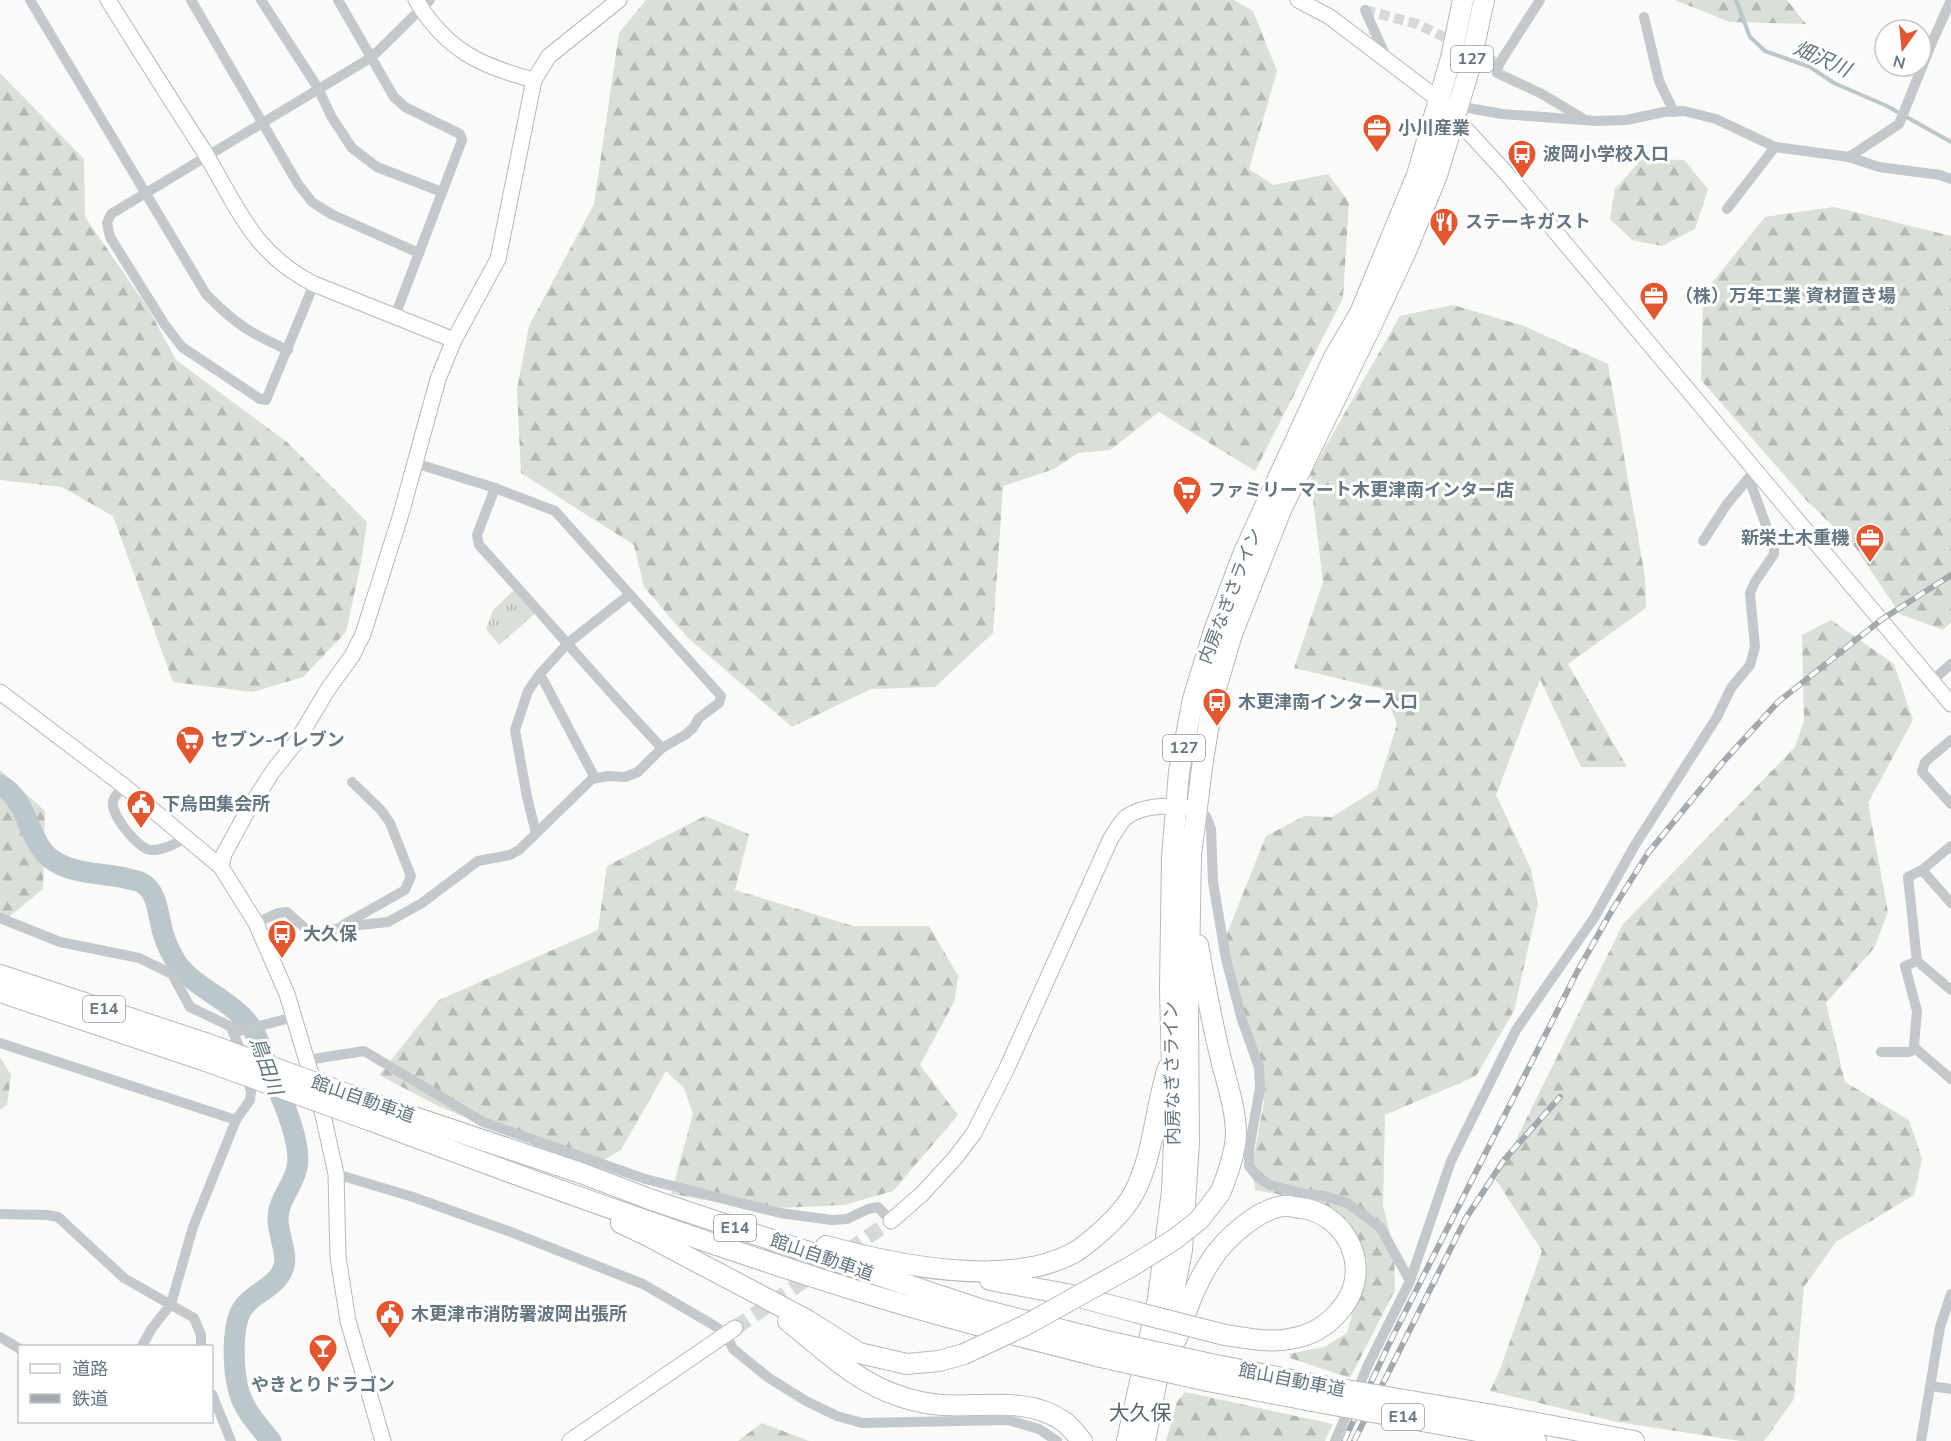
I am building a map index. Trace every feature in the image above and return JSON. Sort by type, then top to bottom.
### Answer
[{"type":"highway","name":"内房なぎさライン","points":[[1146,1434],[1182,1250],[1189,1143],[1188,1016],[1191,855],[1213,699],[1246,594],[1281,510],[1347,378],[1407,249],[1437,174],[1450,108],[1451,57],[1463,0]]},
{"type":"highway","name":"内房なぎさライン","points":[[1127,1441],[1158,1299],[1167,1241],[1174,1144],[1170,978],[1172,857],[1180,766],[1193,699],[1214,631],[1244,552],[1333,359],[1360,313],[1417,175],[1469,70],[1484,0]]},
{"type":"highway","points":[[394,1129],[571,1201],[648,1236],[807,1320],[859,1353],[907,1364],[939,1361],[964,1354],[1024,1326],[1132,1266],[1199,1220],[1220,1193],[1234,1153],[1236,1134],[1233,1104],[1206,994],[1190,901]]},
{"type":"highway","name":"館山自動車道","points":[[0,975],[369,1111],[581,1173],[652,1200],[1103,1349]]},
{"type":"highway","name":"館山自動車道","points":[[0,993],[207,1052]]},
{"type":"highway","points":[[911,1264],[974,1271],[1012,1271],[1047,1263],[1075,1252],[1099,1233],[1115,1219],[1134,1192],[1146,1161],[1160,1094],[1173,1051]]},
{"type":"highway","name":"館山自動車道","points":[[369,1111],[394,1129],[584,1199],[843,1287],[982,1326],[1103,1349],[1209,1373],[1494,1425],[1634,1441]]},
{"type":"highway","points":[[652,1200],[853,1253],[1072,1295],[1135,1312],[1225,1335],[1258,1340],[1288,1340],[1312,1333],[1328,1324],[1348,1301],[1356,1280],[1356,1265],[1353,1248],[1342,1230],[1325,1215],[1311,1210],[1283,1206],[1251,1219],[1232,1236],[1213,1257],[1200,1279],[1178,1335],[1146,1434]]},
{"type":"highway","points":[[717,1272],[785,1318],[847,1370],[872,1384],[902,1397],[942,1405],[1017,1404],[1045,1411],[1065,1422],[1082,1441]]},
{"type":"highway","name":"館山自動車道","points":[[1494,1425],[1536,1441]]},
{"type":"street","points":[[30,0],[206,294],[230,318],[257,337],[288,350]]},
{"type":"street","points":[[108,0],[206,156],[249,230],[264,249],[292,273],[314,284],[454,340]]},
{"type":"street","points":[[191,0],[298,184],[312,202],[331,214],[419,253]]},
{"type":"street","points":[[261,0],[318,88],[331,116],[352,148],[377,167],[441,192]]},
{"type":"street","points":[[338,0],[394,97],[405,107],[460,134],[462,140],[395,316]]},
{"type":"street","points":[[221,867],[224,854],[248,810],[273,771],[297,741],[328,689],[352,656],[363,634],[438,379],[454,340],[498,259],[534,80],[549,56],[619,0]]},
{"type":"street","points":[[1298,0],[1330,18],[1450,108],[1951,704]]},
{"type":"street","points":[[1540,0],[1499,64],[1497,73],[1542,94],[1585,120]]},
{"type":"street","points":[[1849,156],[1899,124],[1951,0]]},
{"type":"street","points":[[314,284],[266,400],[260,399],[182,347],[165,325],[110,237],[106,223],[111,214],[372,57],[423,3],[445,38],[471,58],[498,71],[534,80]]},
{"type":"street","points":[[1365,10],[1388,61]]},
{"type":"street","points":[[1644,17],[1659,81],[1674,112]]},
{"type":"street","points":[[1450,108],[1585,120],[1626,120],[1684,111],[1716,119],[1775,147],[1849,156],[1879,167],[1940,175],[1951,179]]},
{"type":"street","points":[[1727,208],[1775,147]]},
{"type":"street","points":[[256,923],[278,912],[287,912],[307,930],[321,933],[342,927],[388,922],[422,903],[478,861],[510,855],[519,850],[569,799],[595,778],[625,777],[638,772],[662,748],[685,735],[699,718],[719,703],[721,696],[555,511],[495,488],[415,463]]},
{"type":"street","points":[[1703,541],[1727,504],[1756,473]]},
{"type":"street","points":[[1335,1441],[1369,1363],[1410,1281],[1451,1161],[1516,1030],[1594,918],[1635,844],[1717,717],[1731,688],[1750,665],[1755,647],[1750,593],[1774,554],[1774,547],[1752,488],[1751,483],[1756,473]]},
{"type":"street","points":[[495,488],[477,535],[479,545],[568,643],[611,695],[662,748]]},
{"type":"street","points":[[536,833],[515,730],[528,691],[568,643],[629,595]]},
{"type":"street","points":[[1932,681],[1951,664]]},
{"type":"street","points":[[540,674],[595,778]]},
{"type":"street","points":[[0,692],[124,786],[221,867],[256,923],[287,994],[323,1115],[336,1174],[339,1257],[348,1322],[383,1441]]},
{"type":"street","points":[[1951,740],[1925,762],[1922,772],[1951,804]]},
{"type":"street","points":[[342,927],[345,923],[405,890],[411,876],[390,823],[381,810],[352,782]]},
{"type":"street","points":[[124,786],[113,799],[112,806],[128,834],[142,848],[151,850],[164,848],[186,838]]},
{"type":"street","points":[[307,1060],[363,1051],[483,1122],[645,1179],[780,1213],[832,1220],[847,1219],[878,1207],[891,1221],[922,1194],[956,1158],[974,1133],[1007,1068],[1112,838],[1123,820],[1136,811],[1175,806],[1196,809],[1206,816],[1211,829],[1213,882],[1226,958],[1242,1020],[1259,1067],[1260,1088],[1249,1150],[1249,1166],[1258,1177],[1270,1185],[1347,1203],[1380,1227],[1410,1281]]},
{"type":"street","points":[[1951,846],[1922,870],[1908,877],[1917,962],[1951,990]]},
{"type":"street","points":[[1922,870],[1951,903]]},
{"type":"street","points":[[0,918],[60,942],[139,958],[172,974],[190,1007],[240,1031],[294,1017]]},
{"type":"street","points":[[1917,962],[1905,966],[1917,1011],[1914,1040],[1916,1049],[1951,1079]]},
{"type":"street","points":[[143,1345],[152,1328],[171,1304],[194,1227],[236,1120],[249,1100],[251,1092],[244,1062],[231,1027]]},
{"type":"street","points":[[0,1043],[236,1120]]},
{"type":"street","points":[[1881,1052],[1909,1052],[1916,1049]]},
{"type":"street","points":[[336,1174],[413,1197],[508,1231],[643,1284],[730,1331]]},
{"type":"street","points":[[0,1214],[58,1217],[124,1278],[194,1318],[201,1335],[201,1345]]},
{"type":"street","points":[[1920,1441],[1932,1386],[1941,1327],[1951,1294]]},
{"type":"street","points":[[570,1441],[730,1331]]},
{"type":"street","points":[[730,1331],[733,1348],[769,1378],[806,1401],[837,1416],[862,1423],[1008,1420],[1039,1429],[1056,1441]]},
{"type":"street","points":[[0,1337],[18,1348]]},
{"type":"street","points":[[1932,1386],[1951,1389]]},
{"type":"street","points":[[213,1396],[231,1441]]},
{"type":"green space","points":[[646,0],[1234,0],[1253,11],[1277,71],[1249,169],[1273,185],[1328,174],[1349,202],[1343,298],[1255,471],[1159,412],[1110,450],[1078,453],[1054,469],[1003,486],[993,633],[935,687],[871,689],[792,727],[688,638],[644,587],[634,545],[521,473],[517,390],[529,326],[594,204],[619,33]]},
{"type":"green space","points":[[1675,0],[1787,0],[1806,24],[1730,22]]},
{"type":"green space","points":[[0,73],[84,159],[85,217],[148,308],[176,360],[288,443],[367,522],[346,632],[303,677],[252,692],[173,682],[113,516],[62,487],[0,480]]},
{"type":"green space","points":[[1642,159],[1684,160],[1708,189],[1695,229],[1662,246],[1632,240],[1610,219],[1615,189]]},
{"type":"green space","points":[[1834,207],[1951,236],[1951,622],[1943,630],[1900,614],[1855,547],[1806,500],[1701,380],[1703,294],[1765,217]]},
{"type":"green space","points":[[1453,305],[1524,326],[1608,364],[1645,577],[1646,608],[1568,664],[1627,767],[1581,767],[1540,679],[1496,795],[1531,869],[1538,904],[1514,1011],[1476,1076],[1385,1115],[1383,1206],[1394,1249],[1395,1290],[1350,1378],[1290,1358],[1289,1354],[1324,1347],[1347,1333],[1367,1260],[1349,1222],[1292,1197],[1255,1190],[1252,1166],[1264,1102],[1224,941],[1266,836],[1304,816],[1332,817],[1377,789],[1397,724],[1383,689],[1294,668],[1323,582],[1310,474],[1400,316]]},
{"type":"green space","points":[[517,587],[539,610],[499,645],[486,629],[493,610]]},
{"type":"green space","points":[[1831,620],[1894,664],[1913,720],[1868,803],[1888,912],[1874,948],[1826,1003],[1845,1082],[1909,1120],[1922,1159],[1914,1195],[1836,1242],[1804,1287],[1794,1399],[1764,1441],[1741,1441],[1617,1422],[1490,1391],[1499,1372],[1542,1251],[1496,1180],[1623,924],[1795,747],[1804,721],[1802,635]]},
{"type":"green space","points":[[0,770],[45,811],[43,889],[0,924]]},
{"type":"green space","points":[[705,816],[749,834],[735,890],[853,926],[929,926],[958,976],[955,1000],[920,1065],[958,1115],[893,1191],[844,1205],[756,1209],[671,1194],[693,1114],[684,1088],[666,1071],[621,1150],[590,1168],[440,1107],[379,1075],[439,1000],[598,930],[607,866]]},
{"type":"green space","points":[[0,1057],[11,1075],[7,1105],[0,1110]]},
{"type":"green space","points":[[1185,1392],[1333,1424],[1325,1441],[1166,1441],[1177,1402]]},
{"type":"green space","points":[[762,1423],[809,1441],[738,1441]]},
{"type":"waterway","name":"畑沢川","points":[[1736,0],[1750,37],[1765,51],[1810,67],[1834,83],[1887,106],[1951,142]]},
{"type":"waterway","name":"鳥田川","points":[[0,785],[17,801],[38,844],[54,861],[79,871],[138,881],[148,887],[155,900],[167,944],[178,965],[196,982],[237,1011],[253,1030],[258,1040],[287,1113],[298,1156],[295,1174],[281,1204],[278,1217],[285,1255],[284,1266],[278,1278],[246,1304],[237,1321],[235,1333],[235,1371],[241,1399],[271,1441]]},
{"type":"tunnel","points":[[1365,10],[1417,24],[1499,64]]},
{"type":"tunnel","points":[[735,1328],[891,1221]]},
{"type":"railway","points":[[1344,1441],[1389,1344],[1577,972],[1648,853],[1723,762],[1778,702],[1881,620],[1951,575]]},
{"type":"railway","points":[[1354,1441],[1466,1218],[1504,1160],[1560,1097]]},
{"type":"place","name":"小川産業","points":[[1377,154]]},
{"type":"place","name":"波岡小学校入口","points":[[1522,180]]},
{"type":"place","name":"ステーキガスト","points":[[1444,248]]},
{"type":"place","name":"（株）万年工業 資材置き場","points":[[1654,322]]},
{"type":"place","name":"ファミリーマート木更津南インター店","points":[[1187,516]]},
{"type":"place","name":"新栄土木重機","points":[[1870,564]]},
{"type":"place","name":"木更津南インター入口","points":[[1217,728]]},
{"type":"place","name":"セブン-イレブン","points":[[190,766]]},
{"type":"place","name":"下烏田集会所","points":[[141,830]]},
{"type":"place","name":"大久保","points":[[282,960]]},
{"type":"place","name":"木更津市消防署波岡出張所","points":[[390,1340]]},
{"type":"place","name":"やきとりドラゴン","points":[[323,1374]]},
{"type":"district","name":"大久保","points":[[1140,1413]]}]
